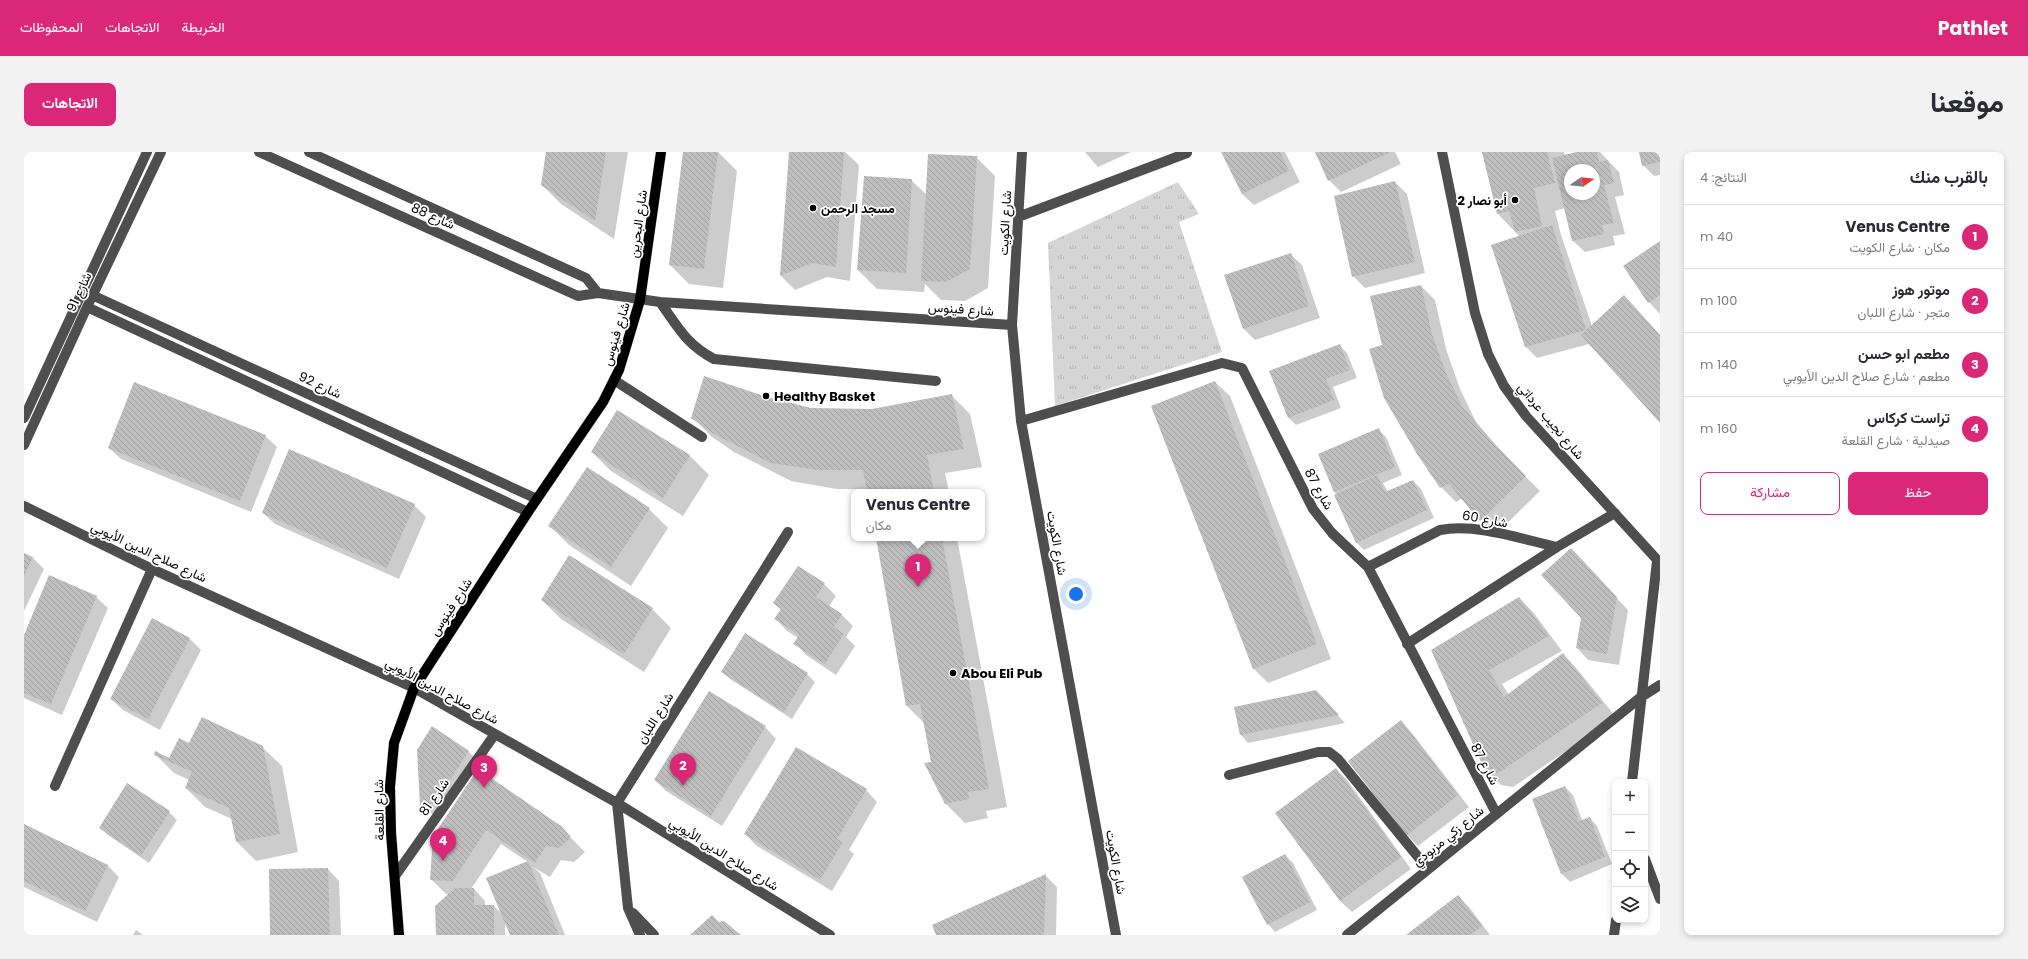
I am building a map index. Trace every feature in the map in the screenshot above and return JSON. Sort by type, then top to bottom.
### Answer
[{"type":"main road","name":"شارع البحرين","points":[[640,300],[661,152]]},
{"type":"main road","name":"شارع فينوس","points":[[414,688],[528,512],[603,402],[614,380],[628,343],[640,300]]},
{"type":"main road","name":"شارع القلعة","points":[[399,935],[390,787],[394,743],[414,688]]},
{"type":"street","name":"شارع 91","points":[[24,418],[147,152]]},
{"type":"street","name":"شارع 91","points":[[24,445],[92,295],[161,152]]},
{"type":"street","name":"شارع 88","points":[[260,152],[578,296],[598,294],[640,300]]},
{"type":"street","name":"شارع 88","points":[[309,152],[586,278],[598,294]]},
{"type":"street","name":"شارع الكويت","points":[[1022,152],[1012,325],[1021,421],[1116,935]]},
{"type":"street","name":"شارع نجيب عرداتي","points":[[1442,152],[1475,313],[1488,354],[1504,386],[1526,416],[1659,562]]},
{"type":"street","points":[[1018,217],[1187,153]]},
{"type":"street","name":"شارع 92","points":[[92,295],[537,499]]},
{"type":"street","name":"شارع فينوس","points":[[640,300],[1012,325]]},
{"type":"street","points":[[660,302],[683,335],[698,350],[714,359],[936,381]]},
{"type":"street","points":[[87,307],[528,512]]},
{"type":"street","name":"شارع 87","points":[[1021,421],[1222,362],[1242,368],[1313,510],[1332,533],[1368,567],[1496,813]]},
{"type":"street","points":[[614,380],[702,437]]},
{"type":"street","name":"شارع صلاح الدين الأيوبي","points":[[24,506],[152,569],[414,688],[617,803],[830,935]]},
{"type":"street","points":[[1407,644],[1557,547],[1615,513]]},
{"type":"street","name":"شارع 60","points":[[1368,567],[1440,530],[1453,527],[1471,528],[1557,547]]},
{"type":"street","name":"شارع اللبان","points":[[617,803],[788,532]]},
{"type":"street","points":[[1632,779],[1641,697],[1659,562]]},
{"type":"street","points":[[55,786],[152,569]]},
{"type":"street","name":"شارع زكي مزبودي","points":[[1347,935],[1641,697],[1660,685]]},
{"type":"street","name":"شارع 81","points":[[395,876],[495,734]]},
{"type":"street","points":[[1229,775],[1318,752],[1329,752],[1338,759],[1428,869]]},
{"type":"street","points":[[617,803],[628,908],[640,935]]},
{"type":"street","points":[[1648,867],[1660,899]]},
{"type":"street","points":[[628,908],[654,935]]},
{"type":"street","points":[[1614,935],[1616,923]]},
{"type":"green space","points":[[1178,182],[1199,214],[1179,222],[1222,352],[1055,406],[1048,243]]},
{"type":"building","points":[[546,152],[606,152],[595,221],[541,185]]},
{"type":"building","points":[[683,152],[718,152],[704,269],[669,265]]},
{"type":"building","name":"مسجد الرحمن","points":[[789,152],[844,152],[836,267],[812,263],[780,276]]},
{"type":"building","points":[[1221,152],[1280,152],[1289,171],[1242,194]]},
{"type":"building","points":[[1315,152],[1391,152],[1328,181]]},
{"type":"building","name":"أبو نصار 2","points":[[1482,152],[1547,152],[1555,183],[1534,188],[1542,226],[1515,232],[1509,211],[1497,214]]},
{"type":"building","points":[[1576,152],[1597,152],[1599,162],[1608,160],[1614,183],[1604,185],[1614,223],[1602,225],[1604,234],[1572,241],[1552,158]]},
{"type":"building","points":[[1639,152],[1660,152],[1660,162],[1642,166]]},
{"type":"building","points":[[928,154],[977,156],[970,269],[946,282],[921,281]]},
{"type":"building","points":[[864,176],[912,179],[906,273],[857,270]]},
{"type":"building","points":[[1395,181],[1415,262],[1352,277],[1334,196]]},
{"type":"building","points":[[1552,225],[1586,330],[1525,347],[1491,245]]},
{"type":"building","points":[[1660,241],[1660,295],[1648,303],[1623,266]]},
{"type":"building","points":[[1291,253],[1309,306],[1243,329],[1224,275]]},
{"type":"building","points":[[1421,285],[1432,334],[1446,373],[1462,406],[1491,440],[1526,476],[1480,521],[1449,484],[1440,488],[1417,454],[1384,398],[1369,349],[1382,345],[1370,296]]},
{"type":"building","points":[[1624,295],[1660,335],[1660,423],[1581,335]]},
{"type":"building","points":[[1340,344],[1350,370],[1326,379],[1334,400],[1288,418],[1269,371]]},
{"type":"building","points":[[704,376],[764,396],[811,408],[872,409],[952,394],[964,449],[927,455],[933,489],[866,489],[863,470],[818,470],[771,463],[714,434],[691,418]]},
{"type":"building","points":[[1215,381],[1317,644],[1253,669],[1151,406]]},
{"type":"building","points":[[134,382],[266,435],[240,501],[108,448]]},
{"type":"building","points":[[617,410],[690,455],[663,498],[591,452]]},
{"type":"building","points":[[1379,428],[1395,467],[1334,492],[1318,454]]},
{"type":"building","points":[[289,449],[415,504],[387,568],[262,513]]},
{"type":"building","points":[[587,467],[650,508],[611,567],[548,526]]},
{"type":"building","points":[[1377,475],[1385,492],[1413,480],[1427,510],[1356,543],[1334,495]]},
{"type":"building","points":[[877,541],[943,541],[989,789],[968,792],[969,799],[945,804],[924,763],[931,762],[920,704],[906,706]]},
{"type":"building","points":[[1571,548],[1617,597],[1607,654],[1576,648],[1581,618],[1541,575]]},
{"type":"building","points":[[24,553],[33,557],[24,576]]},
{"type":"building","points":[[569,555],[653,608],[624,654],[541,600]]},
{"type":"building","points":[[798,566],[825,583],[816,597],[842,614],[834,627],[844,634],[825,664],[793,644],[799,635],[774,619],[781,609],[773,603]]},
{"type":"building","points":[[49,575],[97,596],[51,704],[24,693],[24,635]]},
{"type":"building","points":[[1519,597],[1549,636],[1489,670],[1504,697],[1563,653],[1602,703],[1498,773],[1485,771],[1431,650]]},
{"type":"building","points":[[152,618],[190,638],[148,719],[110,699]]},
{"type":"building","points":[[745,633],[808,673],[784,712],[721,672]]},
{"type":"building","points":[[1316,690],[1339,715],[1240,735],[1234,707]]},
{"type":"building","points":[[709,691],[766,726],[711,816],[654,780]]},
{"type":"building","points":[[202,717],[263,746],[280,834],[236,842],[229,808],[185,788],[192,772],[154,755],[155,751],[169,758],[179,738],[189,743]]},
{"type":"building","points":[[1401,720],[1458,795],[1406,836],[1348,761]]},
{"type":"building","points":[[432,726],[469,751],[429,811],[420,805],[417,750]]},
{"type":"building","points":[[796,747],[867,789],[837,839],[843,842],[820,880],[744,834]]},
{"type":"building","points":[[1336,768],[1401,857],[1340,901],[1275,813]]},
{"type":"building","points":[[478,769],[561,826],[571,837],[559,848],[546,846],[535,863],[486,830],[453,881],[430,880],[433,836]]},
{"type":"building","points":[[127,783],[170,811],[141,856],[99,828]]},
{"type":"building","points":[[1565,786],[1579,821],[1590,817],[1605,857],[1561,874],[1532,799]]},
{"type":"building","points":[[24,824],[108,865],[85,911],[24,881]]},
{"type":"building","points":[[1285,854],[1310,902],[1267,925],[1242,877]]},
{"type":"building","points":[[528,861],[559,935],[510,935],[486,878]]},
{"type":"building","points":[[328,868],[330,935],[270,935],[269,869]]},
{"type":"building","points":[[1046,874],[1044,935],[936,935],[932,925]]},
{"type":"building","points":[[455,888],[474,888],[474,905],[494,905],[494,935],[436,935],[435,906]]},
{"type":"building","points":[[1458,895],[1482,926],[1470,935],[1406,935]]},
{"type":"building","points":[[712,915],[719,922],[724,921],[741,935],[690,935]]},
{"type":"place","name":"أبو نصار 2","points":[[1515,200]]},
{"type":"place","name":"مسجد الرحمن","points":[[813,208]]},
{"type":"place","name":"Healthy Basket","points":[[766,396]]},
{"type":"place","name":"Venus Centre","points":[[918,587]]},
{"type":"place","name":"Abou Eli Pub","points":[[953,673]]},
{"type":"place","name":"موتور هوز","points":[[683,786]]},
{"type":"place","name":"مطعم ابو حسن","points":[[484,788]]},
{"type":"place","name":"تراست كركاس","points":[[443,861]]}]
